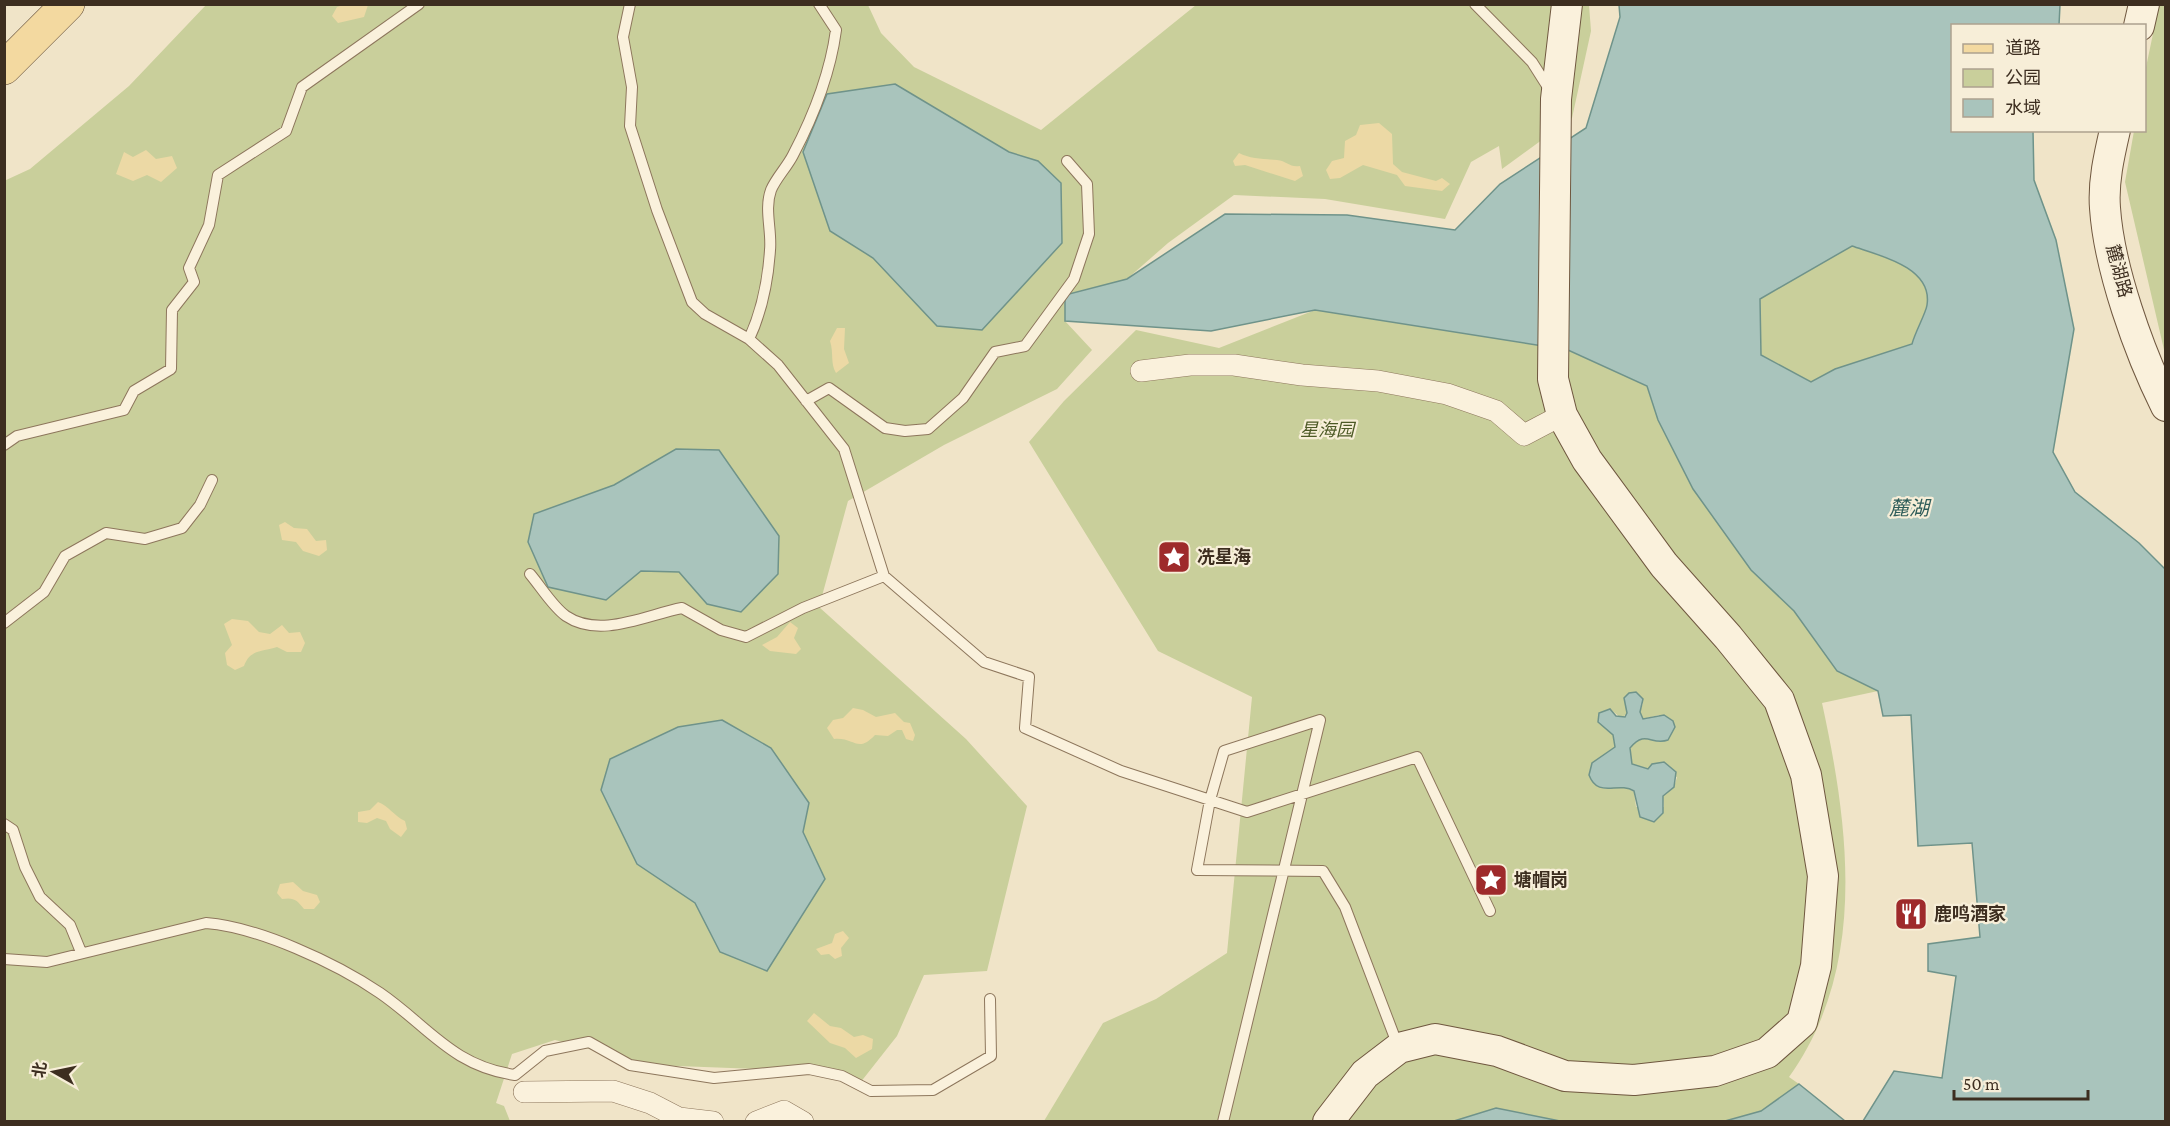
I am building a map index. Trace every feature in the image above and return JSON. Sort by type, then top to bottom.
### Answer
[{"type":"main road","points":[[4,68],[68,4]]},
{"type":"street","points":[[1328,1122],[1365,1074],[1399,1048],[1435,1039],[1497,1051],[1565,1076],[1634,1080],[1715,1071],[1767,1053],[1802,1022],[1816,966],[1823,876],[1806,775],[1779,700],[1728,637],[1664,566],[1587,459],[1562,415],[1553,379],[1556,99],[1567,4]]},
{"type":"street","points":[[2139,24],[2144,4]]},
{"type":"street","name":"麓湖路","points":[[2115,132],[2106,176],[2105,207],[2110,242],[2151,376],[2166,406]]},
{"type":"street","points":[[1141,371],[1190,365],[1234,365],[1302,375],[1378,381],[1447,394],[1496,411],[1524,435],[1562,415]]},
{"type":"street","points":[[524,1092],[613,1091],[650,1103],[679,1118],[712,1122]]},
{"type":"street","points":[[756,1122],[784,1111],[803,1122]]},
{"type":"lane","points":[[4,445],[17,436],[124,410],[134,391],[171,369],[172,310],[194,282],[189,268],[209,225],[219,175],[286,131],[302,87],[419,4]]},
{"type":"lane","points":[[630,4],[623,37],[632,87],[630,126],[657,210],[692,302],[705,314],[749,339],[778,364],[844,449],[884,576],[984,662],[1029,677],[1025,728],[1121,771],[1247,812],[1417,757],[1491,911]]},
{"type":"lane","points":[[749,339],[758,319],[766,285],[771,248],[768,209],[771,191],[792,157],[820,96],[831,64],[836,30],[819,4]]},
{"type":"lane","points":[[1475,4],[1532,62],[1556,99]]},
{"type":"lane","points":[[806,401],[829,388],[885,428],[905,431],[928,429],[963,398],[995,352],[1025,346],[1074,279],[1089,234],[1087,184],[1067,161]]},
{"type":"lane","points":[[4,623],[44,592],[65,556],[106,533],[145,539],[182,528],[200,505],[212,480]]},
{"type":"lane","points":[[530,574],[565,615],[586,626],[615,625],[682,608],[721,630],[746,637],[803,608],[884,576]]},
{"type":"lane","points":[[1223,1122],[1284,870],[1320,720],[1224,751],[1210,800],[1197,870],[1284,870],[1323,871],[1345,907],[1399,1048]]},
{"type":"lane","points":[[4,824],[12,830],[25,867],[40,897],[70,926],[81,952]]},
{"type":"lane","points":[[4,959],[47,962],[206,923],[232,925],[303,951],[380,993],[447,1049],[491,1071],[515,1075],[545,1051],[589,1042],[630,1065],[714,1078],[809,1070],[842,1076],[871,1091],[933,1090],[992,1056],[990,999]]},
{"type":"green space","points":[[206,5],[868,5],[881,33],[914,67],[1041,130],[1196,5],[1589,5],[1591,31],[1572,118],[1502,169],[1499,146],[1471,162],[1445,219],[1325,199],[1234,195],[1168,243],[1127,279],[1065,295],[1065,321],[1092,350],[1057,389],[944,445],[848,501],[819,607],[966,739],[1027,806],[987,971],[924,975],[897,1036],[860,1083],[783,1070],[651,1065],[555,1040],[512,1054],[496,1103],[504,1106],[510,1121],[5,1121],[4,181],[30,169],[129,86]]},
{"type":"green space","points":[[2159,5],[2165,5],[2165,354],[2125,182],[2134,132],[2146,132],[2146,67]]},
{"type":"green space","points":[[1852,246],[1889,259],[1913,272],[1927,292],[1927,305],[1912,344],[1835,369],[1811,382],[1761,355],[1760,299]]},
{"type":"green space","name":"星海园","points":[[1315,310],[1568,350],[1647,386],[1658,420],[1693,489],[1751,570],[1794,611],[1837,670],[1878,691],[1822,703],[1839,798],[1844,847],[1845,895],[1841,943],[1831,990],[1814,1034],[1789,1077],[1799,1084],[1761,1111],[1725,1121],[1560,1121],[1496,1108],[1454,1122],[1044,1121],[1103,1023],[1156,999],[1227,953],[1252,697],[1158,651],[1029,442],[1064,401],[1136,330],[1219,348]],"holes":[[[1643,703],[1640,712],[1643,719],[1659,715],[1659,742],[1645,739],[1635,742],[1630,750],[1632,764],[1677,777],[1674,787],[1663,796],[1664,807],[1636,807],[1634,792],[1626,787],[1591,781],[1590,774],[1593,764],[1615,747],[1613,735],[1598,719],[1599,713],[1610,709],[1621,718]]]},
{"type":"sand","points":[[347,4],[368,5],[364,17],[338,23],[332,16],[337,7]]},
{"type":"sand","points":[[1379,123],[1392,134],[1393,164],[1402,172],[1436,181],[1442,178],[1450,184],[1442,191],[1405,186],[1397,175],[1363,165],[1340,178],[1330,179],[1326,170],[1332,161],[1344,158],[1345,141],[1356,135],[1360,125]]},
{"type":"sand","points":[[146,150],[156,159],[172,156],[177,168],[161,182],[147,175],[133,181],[116,174],[124,152],[133,157]]},
{"type":"sand","points":[[1239,153],[1253,158],[1277,160],[1300,166],[1303,176],[1295,181],[1245,165],[1235,166],[1233,161]]},
{"type":"sand","points":[[837,328],[845,328],[844,349],[849,363],[836,373],[830,341]]},
{"type":"sand","points":[[285,522],[294,528],[307,529],[316,541],[326,540],[327,550],[319,556],[303,551],[296,542],[282,540],[279,525]]},
{"type":"sand","points":[[232,619],[248,621],[259,632],[270,634],[282,625],[289,633],[300,632],[305,643],[301,652],[287,652],[277,647],[257,652],[244,666],[235,670],[227,665],[225,653],[232,645],[224,624]]},
{"type":"sand","points":[[790,622],[798,628],[794,638],[801,649],[796,654],[770,651],[762,645],[777,637]]},
{"type":"sand","points":[[853,708],[876,717],[895,713],[904,722],[910,723],[915,735],[913,741],[906,739],[902,730],[897,730],[888,736],[875,735],[869,741],[860,744],[834,739],[827,728],[833,720],[843,718]]},
{"type":"sand","points":[[378,802],[405,821],[407,829],[401,837],[390,829],[386,821],[377,818],[367,823],[358,822],[358,812],[370,810]]},
{"type":"sand","points":[[293,882],[303,891],[317,895],[320,902],[314,909],[304,909],[295,900],[282,899],[277,893],[280,884]]},
{"type":"sand","points":[[843,931],[849,938],[841,948],[842,956],[835,959],[829,954],[821,955],[816,949],[832,943],[835,934]]},
{"type":"sand","points":[[814,1013],[830,1026],[841,1028],[854,1037],[863,1035],[873,1039],[872,1049],[856,1058],[845,1048],[830,1043],[807,1021]]},
{"type":"water","name":"麓湖","points":[[1619,5],[2060,5],[2059,24],[1951,24],[1951,132],[2033,132],[2034,180],[2056,240],[2074,329],[2053,452],[2075,492],[2139,543],[2165,569],[2165,1121],[1863,1121],[1894,1071],[1942,1078],[1956,976],[1928,971],[1928,944],[1980,937],[1972,843],[1918,846],[1911,715],[1883,716],[1878,691],[1837,671],[1794,611],[1751,570],[1693,489],[1658,420],[1647,386],[1568,350],[1315,310],[1211,331],[1065,321],[1065,295],[1127,279],[1225,214],[1347,215],[1455,230],[1500,184],[1586,128],[1620,17]],"holes":[[[1852,246],[1889,259],[1913,272],[1927,292],[1925,313],[1912,344],[1835,369],[1811,382],[1761,355],[1760,299]]]},
{"type":"water","points":[[895,84],[1009,152],[1038,161],[1061,183],[1062,243],[982,330],[937,326],[873,258],[830,231],[803,152],[827,94]]},
{"type":"water","points":[[676,449],[719,450],[779,536],[778,574],[741,612],[707,604],[679,572],[641,571],[606,600],[548,587],[528,542],[534,514],[614,485]]},
{"type":"water","points":[[1636,692],[1643,699],[1640,712],[1643,719],[1664,715],[1673,721],[1675,727],[1668,740],[1640,740],[1630,748],[1632,764],[1648,769],[1652,764],[1664,762],[1676,772],[1674,787],[1663,796],[1663,813],[1654,822],[1640,817],[1634,791],[1628,788],[1603,788],[1593,782],[1589,775],[1592,763],[1615,747],[1613,735],[1598,722],[1599,713],[1610,709],[1616,716],[1625,717],[1627,713],[1624,698],[1629,693]]},
{"type":"water","points":[[722,720],[771,748],[809,803],[803,832],[825,879],[767,971],[720,952],[695,903],[637,864],[601,790],[610,759],[678,727]]},
{"type":"water","points":[[1799,1084],[1845,1121],[1725,1121],[1761,1111]]},
{"type":"water","points":[[1496,1108],[1560,1121],[1454,1121]]},
{"type":"place","name":"冼星海","points":[[1174,557]]},
{"type":"place","name":"塘帽岗","points":[[1491,880]]},
{"type":"place","name":"鹿鸣酒家","points":[[1911,914]]}]
